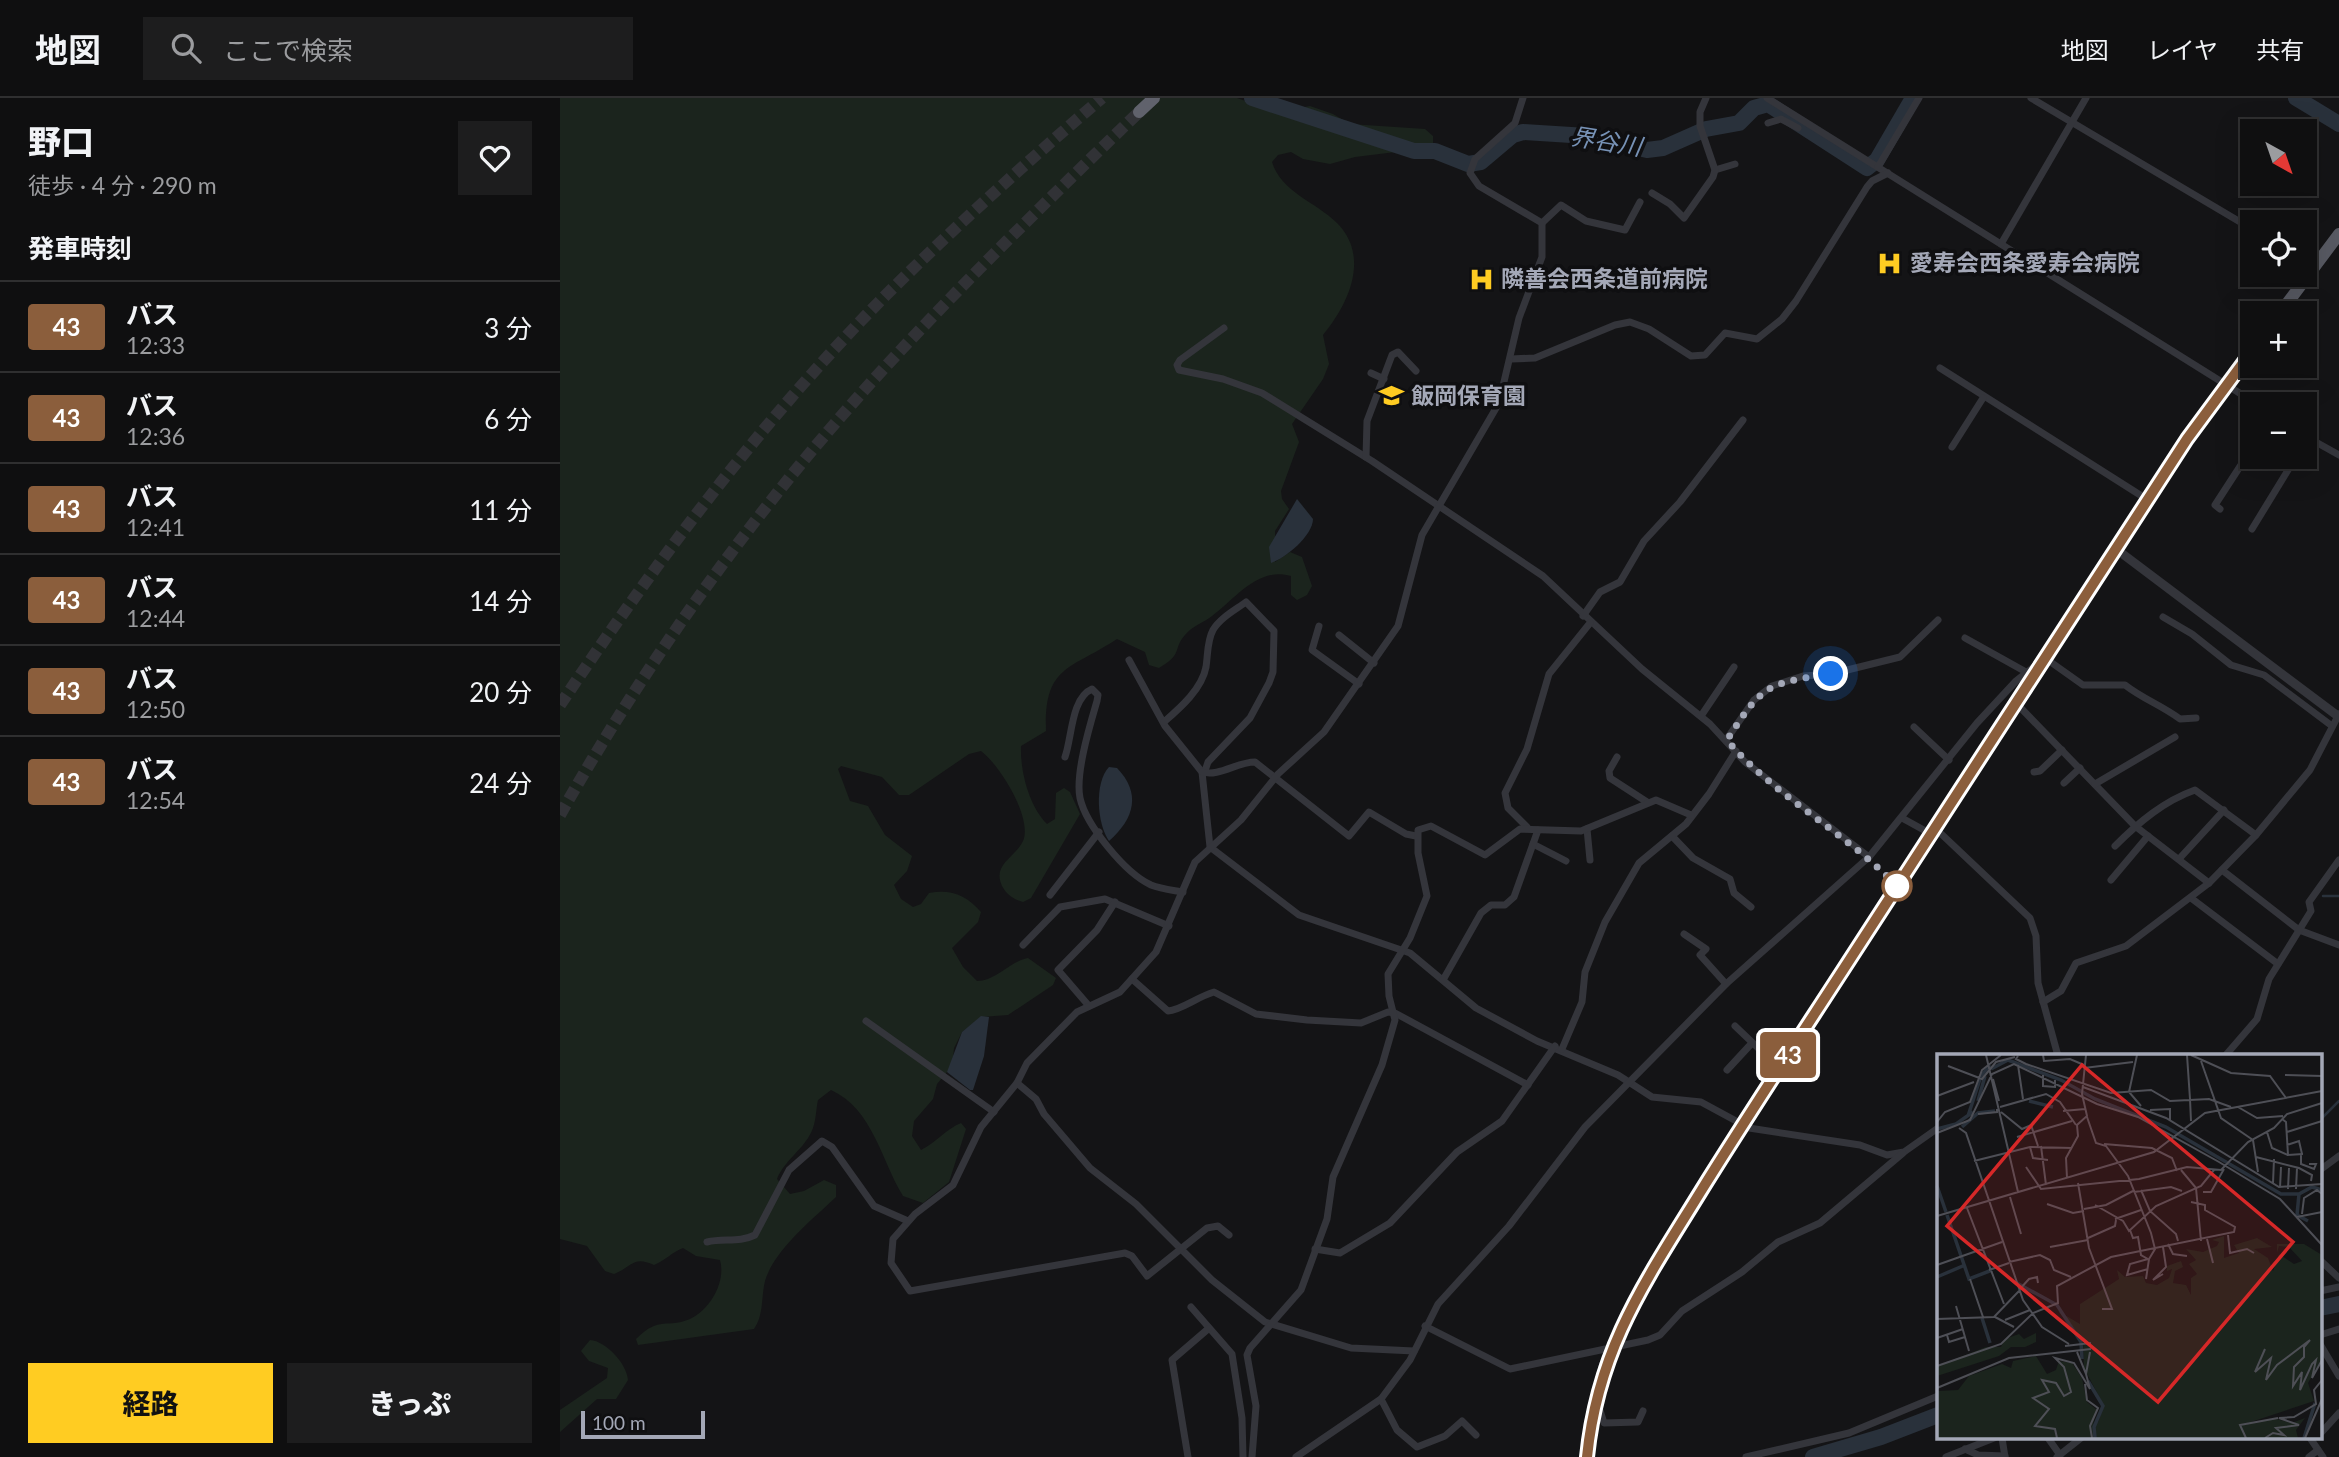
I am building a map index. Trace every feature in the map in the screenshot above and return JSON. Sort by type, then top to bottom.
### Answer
[{"type":"highway","points":[[1139,112],[1154,98]]},
{"type":"highway","points":[[2317,256],[2339,234]]},
{"type":"highway","points":[[1587,1457],[1595,1400],[1612,1345],[1637,1297],[1742,1126],[2045,657],[2240,367]]},
{"type":"street","points":[[1522,98],[1515,123],[1475,159],[1470,173],[1479,186],[1542,223]]},
{"type":"street","points":[[1706,98],[1700,112],[1702,131],[1715,170]]},
{"type":"street","points":[[1767,98],[1798,128]]},
{"type":"street","points":[[1875,165],[1919,98]]},
{"type":"street","points":[[2031,98],[2240,222]]},
{"type":"street","points":[[2001,244],[2086,98]]},
{"type":"street","points":[[1768,122],[1783,114]]},
{"type":"street","points":[[1783,114],[1875,165],[2240,393]]},
{"type":"street","points":[[1652,193],[1670,204],[1684,218],[1715,170],[1735,164]]},
{"type":"street","points":[[1511,359],[1535,358],[1627,322],[1649,329],[1690,356],[1698,357],[1712,350],[1725,333],[1757,339],[1782,319],[1867,187],[1872,181],[1888,173]]},
{"type":"street","points":[[1229,1235],[1218,1226],[1207,1228],[1147,1276],[1132,1256],[1125,1253],[910,1291],[891,1263],[893,1239],[908,1221],[953,1185],[982,1127],[1017,1083],[1027,1063],[1077,1012],[1120,992],[1157,952],[1195,862],[1241,820],[1275,776],[1324,732],[1398,626],[1422,535],[1499,403],[1519,318],[1542,257],[1542,223],[1561,205],[1586,221],[1625,230],[1640,202]]},
{"type":"street","points":[[1224,328],[1180,360],[1177,365],[1179,370],[1223,379],[1262,393],[1366,457],[1543,576],[1590,623],[1701,716],[1727,740],[1745,762],[1869,857]]},
{"type":"street","points":[[1366,457],[1367,421],[1395,351],[1416,371]]},
{"type":"street","points":[[1940,368],[1983,398],[2148,500]]},
{"type":"street","points":[[1371,373],[1384,379]]},
{"type":"street","points":[[1952,447],[1983,398]]},
{"type":"street","points":[[1583,616],[1600,592],[1620,582],[1632,566],[1639,548],[1680,502],[1743,420]]},
{"type":"street","points":[[2317,444],[2339,454]]},
{"type":"street","points":[[2221,509],[2215,505],[2240,466]]},
{"type":"street","points":[[2252,529],[2289,469]]},
{"type":"street","points":[[2043,1002],[2061,991],[2076,963],[2126,946],[2209,883],[2256,835],[2310,770],[2339,715],[2116,549]]},
{"type":"street","points":[[1164,722],[1185,702],[1200,681],[1212,632],[1219,622],[1247,602],[1274,631],[1273,672],[1250,718],[1208,762],[1204,772],[1210,847],[1299,915],[1410,953],[1476,1008],[1537,1041],[1558,1048],[1628,1082],[1652,1097],[1701,1102],[1714,1107],[1742,1126],[1860,1145],[1887,1155],[1905,1152]]},
{"type":"street","points":[[2164,617],[2192,634],[2231,665],[2264,675],[2332,726]]},
{"type":"street","points":[[1727,740],[1754,700],[1772,686],[1804,676],[1831,674],[1900,657],[1938,621]]},
{"type":"street","points":[[1590,623],[1549,674],[1527,748],[1506,793],[1508,808],[1527,827],[1553,832],[1587,829],[1647,802],[1663,801],[1691,815]]},
{"type":"street","points":[[1319,626],[1312,650],[1359,684]]},
{"type":"street","points":[[1339,635],[1374,663]]},
{"type":"street","points":[[1965,638],[2026,672]]},
{"type":"street","points":[[1296,1457],[1381,1399],[1392,1388],[1425,1326],[1455,1283],[1509,1226],[1585,1127],[1726,984],[1869,857],[1977,723],[2026,672],[2045,657],[2082,685],[2125,685],[2145,701],[2160,704],[2179,719],[2196,718]]},
{"type":"street","points":[[1129,660],[1164,722],[1204,772],[1214,774],[1245,762],[1255,762],[1349,836],[1369,813],[1406,834],[1416,836]]},
{"type":"street","points":[[1701,716],[1734,667]]},
{"type":"street","points":[[1065,757],[1078,704],[1082,696],[1092,689],[1098,695],[1085,748],[1080,796],[1098,832],[1136,876],[1159,888],[1183,892]]},
{"type":"street","points":[[2016,703],[2135,826],[2209,883]]},
{"type":"street","points":[[1914,727],[1949,760]]},
{"type":"street","points":[[2095,784],[2175,737]]},
{"type":"street","points":[[2034,772],[2040,771],[2062,750]]},
{"type":"street","points":[[1315,1249],[1340,1253],[1384,1228],[1457,1152],[1502,1121],[1558,1048],[1582,1002],[1585,972],[1605,922],[1639,863],[1672,836],[1691,815],[1709,794],[1736,751]]},
{"type":"street","points":[[1618,758],[1609,771],[1610,778],[1647,802]]},
{"type":"street","points":[[2064,783],[2080,768]]},
{"type":"street","points":[[2115,846],[2135,826],[2169,801],[2195,790],[2256,835]]},
{"type":"street","points":[[2179,859],[2224,810]]},
{"type":"street","points":[[1902,818],[1933,831],[2030,918],[2036,936],[2038,983],[2057,1054]]},
{"type":"street","points":[[1252,1457],[1256,1406],[1247,1355],[1301,1290],[1326,1219],[1333,1177],[1382,1065],[1394,1026],[1395,1013],[1389,996],[1388,974],[1402,951],[1427,896],[1416,836],[1418,830],[1431,826],[1485,855],[1527,827]]},
{"type":"street","points":[[1587,829],[1590,860]]},
{"type":"street","points":[[1443,981],[1481,913],[1491,905],[1505,905],[1514,897],[1538,830]]},
{"type":"street","points":[[1050,895],[1098,832]]},
{"type":"street","points":[[2111,880],[2148,835]]},
{"type":"street","points":[[1672,836],[1693,858],[1730,879],[1734,892],[1751,907]]},
{"type":"street","points":[[1533,844],[1566,861]]},
{"type":"street","points":[[2227,1054],[2257,1020],[2269,979],[2311,911],[2309,902],[2339,860]]},
{"type":"street","points":[[2222,870],[2299,930],[2339,945]]},
{"type":"street","points":[[2191,898],[2278,964]]},
{"type":"street","points":[[1023,945],[1060,907],[1105,899],[1169,926]]},
{"type":"street","points":[[1089,1006],[1058,970],[1097,930],[1115,902]]},
{"type":"street","points":[[1684,934],[1706,949],[1700,955],[1726,984]]},
{"type":"street","points":[[1132,979],[1168,1011],[1178,1010],[1197,996],[1213,992],[1256,1014],[1307,1020],[1361,1023],[1388,1012],[1395,1013],[1528,1085]]},
{"type":"street","points":[[866,1021],[993,1112]]},
{"type":"street","points":[[1735,1026],[1779,1068]]},
{"type":"street","points":[[1727,1070],[1752,1043]]},
{"type":"street","points":[[1017,1083],[1036,1099],[1044,1114],[1090,1168],[1136,1204],[1231,1297],[1271,1324],[1351,1348],[1414,1351]]},
{"type":"street","points":[[1425,1326],[1510,1369],[1660,1335],[1682,1311],[1742,1272],[1777,1242],[1820,1223],[1937,1129]]},
{"type":"street","points":[[707,1242],[722,1238],[746,1240],[755,1235],[789,1170],[822,1142],[832,1147],[874,1206],[908,1221]]},
{"type":"street","points":[[2322,1169],[2339,1156]]},
{"type":"street","points":[[2322,1262],[2339,1278]]},
{"type":"street","points":[[1191,1307],[1232,1354],[1242,1418],[1243,1457]]},
{"type":"street","points":[[1188,1457],[1172,1360],[1208,1329]]},
{"type":"street","points":[[2322,1334],[2339,1329]]},
{"type":"street","points":[[2322,1347],[2339,1376]]},
{"type":"street","points":[[1745,1457],[1849,1433],[1937,1396]]},
{"type":"street","points":[[1381,1399],[1397,1430],[1417,1447],[1421,1457]]},
{"type":"street","points":[[1595,1400],[1604,1423],[1638,1422],[1643,1411]]},
{"type":"street","points":[[2322,1431],[2339,1413]]},
{"type":"street","points":[[1417,1447],[1445,1436],[1462,1422],[1476,1435]]},
{"type":"street","points":[[1946,1457],[1989,1440]]},
{"type":"street","points":[[2050,1440],[2059,1456],[2079,1440]]},
{"type":"street","points":[[1965,1449],[1978,1455],[2004,1457]]},
{"type":"street","points":[[2309,1457],[2320,1454]]},
{"type":"shaded area","points":[[560,98],[1237,98],[1277,112],[1310,106],[1333,114],[1350,124],[1425,129],[1433,136],[1433,144],[1428,148],[1355,157],[1330,164],[1303,159],[1291,152],[1278,155],[1272,162],[1291,189],[1337,223],[1347,236],[1353,251],[1352,280],[1347,295],[1341,310],[1323,335],[1329,364],[1323,379],[1292,424],[1299,442],[1281,491],[1282,499],[1289,509],[1275,531],[1275,562],[1290,552],[1302,557],[1312,586],[1307,595],[1297,600],[1291,595],[1291,576],[1279,574],[1258,580],[1188,632],[1181,640],[1175,655],[1159,668],[1149,665],[1145,652],[1117,639],[1063,672],[1050,693],[1046,731],[1021,746],[1022,766],[1035,808],[1047,824],[1055,819],[1056,793],[1064,788],[1070,792],[1080,814],[1031,898],[1023,902],[1016,900],[1002,886],[1002,867],[1023,841],[1025,831],[1019,806],[1005,779],[981,751],[969,754],[909,795],[899,795],[882,777],[841,766],[838,769],[850,801],[868,806],[885,835],[912,856],[907,871],[894,885],[901,899],[913,907],[921,904],[929,893],[951,893],[964,897],[981,912],[978,922],[952,948],[963,967],[977,981],[990,978],[1028,958],[1056,978],[1053,985],[1008,1015],[981,1017],[962,1032],[954,1048],[952,1066],[937,1084],[933,1099],[914,1121],[912,1136],[921,1150],[961,1123],[966,1129],[949,1182],[923,1203],[903,1196],[866,1122],[845,1099],[831,1090],[818,1100],[810,1135],[777,1179],[790,1194],[804,1191],[824,1180],[836,1185],[836,1197],[795,1236],[770,1269],[765,1281],[761,1312],[754,1329],[638,1345],[636,1339],[651,1327],[682,1322],[704,1309],[719,1285],[721,1268],[720,1260],[696,1256],[683,1248],[654,1265],[641,1261],[614,1274],[605,1271],[587,1246],[560,1239]]},
{"type":"shaded area","points":[[1297,499],[1313,519],[1312,525],[1298,545],[1271,563],[1269,547]]},
{"type":"shaded area","points":[[1109,767],[1117,768],[1125,777],[1130,787],[1132,805],[1125,823],[1109,841],[1102,825],[1099,793],[1104,774]]},
{"type":"shaded area","points":[[981,1016],[989,1017],[984,1056],[973,1090],[970,1090],[947,1072],[962,1032]]},
{"type":"shaded area","points":[[590,1340],[603,1344],[615,1354],[624,1367],[628,1380],[616,1399],[597,1399],[560,1432],[560,1410],[607,1378],[608,1368],[589,1361],[581,1351]]},
{"type":"waterway","name":"界谷川","points":[[1252,98],[1414,151],[1435,151],[1468,164],[1481,162],[1513,135],[1523,132],[1587,136],[1647,150],[1663,148],[1706,129],[1739,123],[1754,108],[1768,104],[1867,168],[1877,160],[1913,98]]},
{"type":"waterway","name":"界谷川","points":[[2296,98],[2339,124]]},
{"type":"waterway","points":[[2323,896],[2339,896]]},
{"type":"waterway","points":[[2322,1118],[2339,1101]]},
{"type":"waterway","points":[[2322,1308],[2339,1304]]},
{"type":"waterway","points":[[1813,1457],[1881,1437],[1937,1415]]},
{"type":"tunnel","points":[[560,705],[635,596],[715,490],[799,388],[916,266],[1102,98]]},
{"type":"tunnel","points":[[560,815],[596,753],[674,632],[716,573],[805,459],[929,320],[1139,112]]},
{"type":"bus line","name":"43","points":[[1587,1457],[1596,1395],[1612,1345],[1656,1265],[1732,1140],[2187,439],[2240,367]]},
{"type":"place","name":"愛寿会西条愛寿会病院","points":[[1890,263]]},
{"type":"place","name":"隣善会西条道前病院","points":[[1481,279]]},
{"type":"place","name":"飯岡保育園","points":[[1391,396]]},
{"type":"route","points":[[1831,674],[1804,676],[1780,682],[1765,690],[1754,700],[1727,740],[1745,762],[1869,857],[1897,886]]}]
